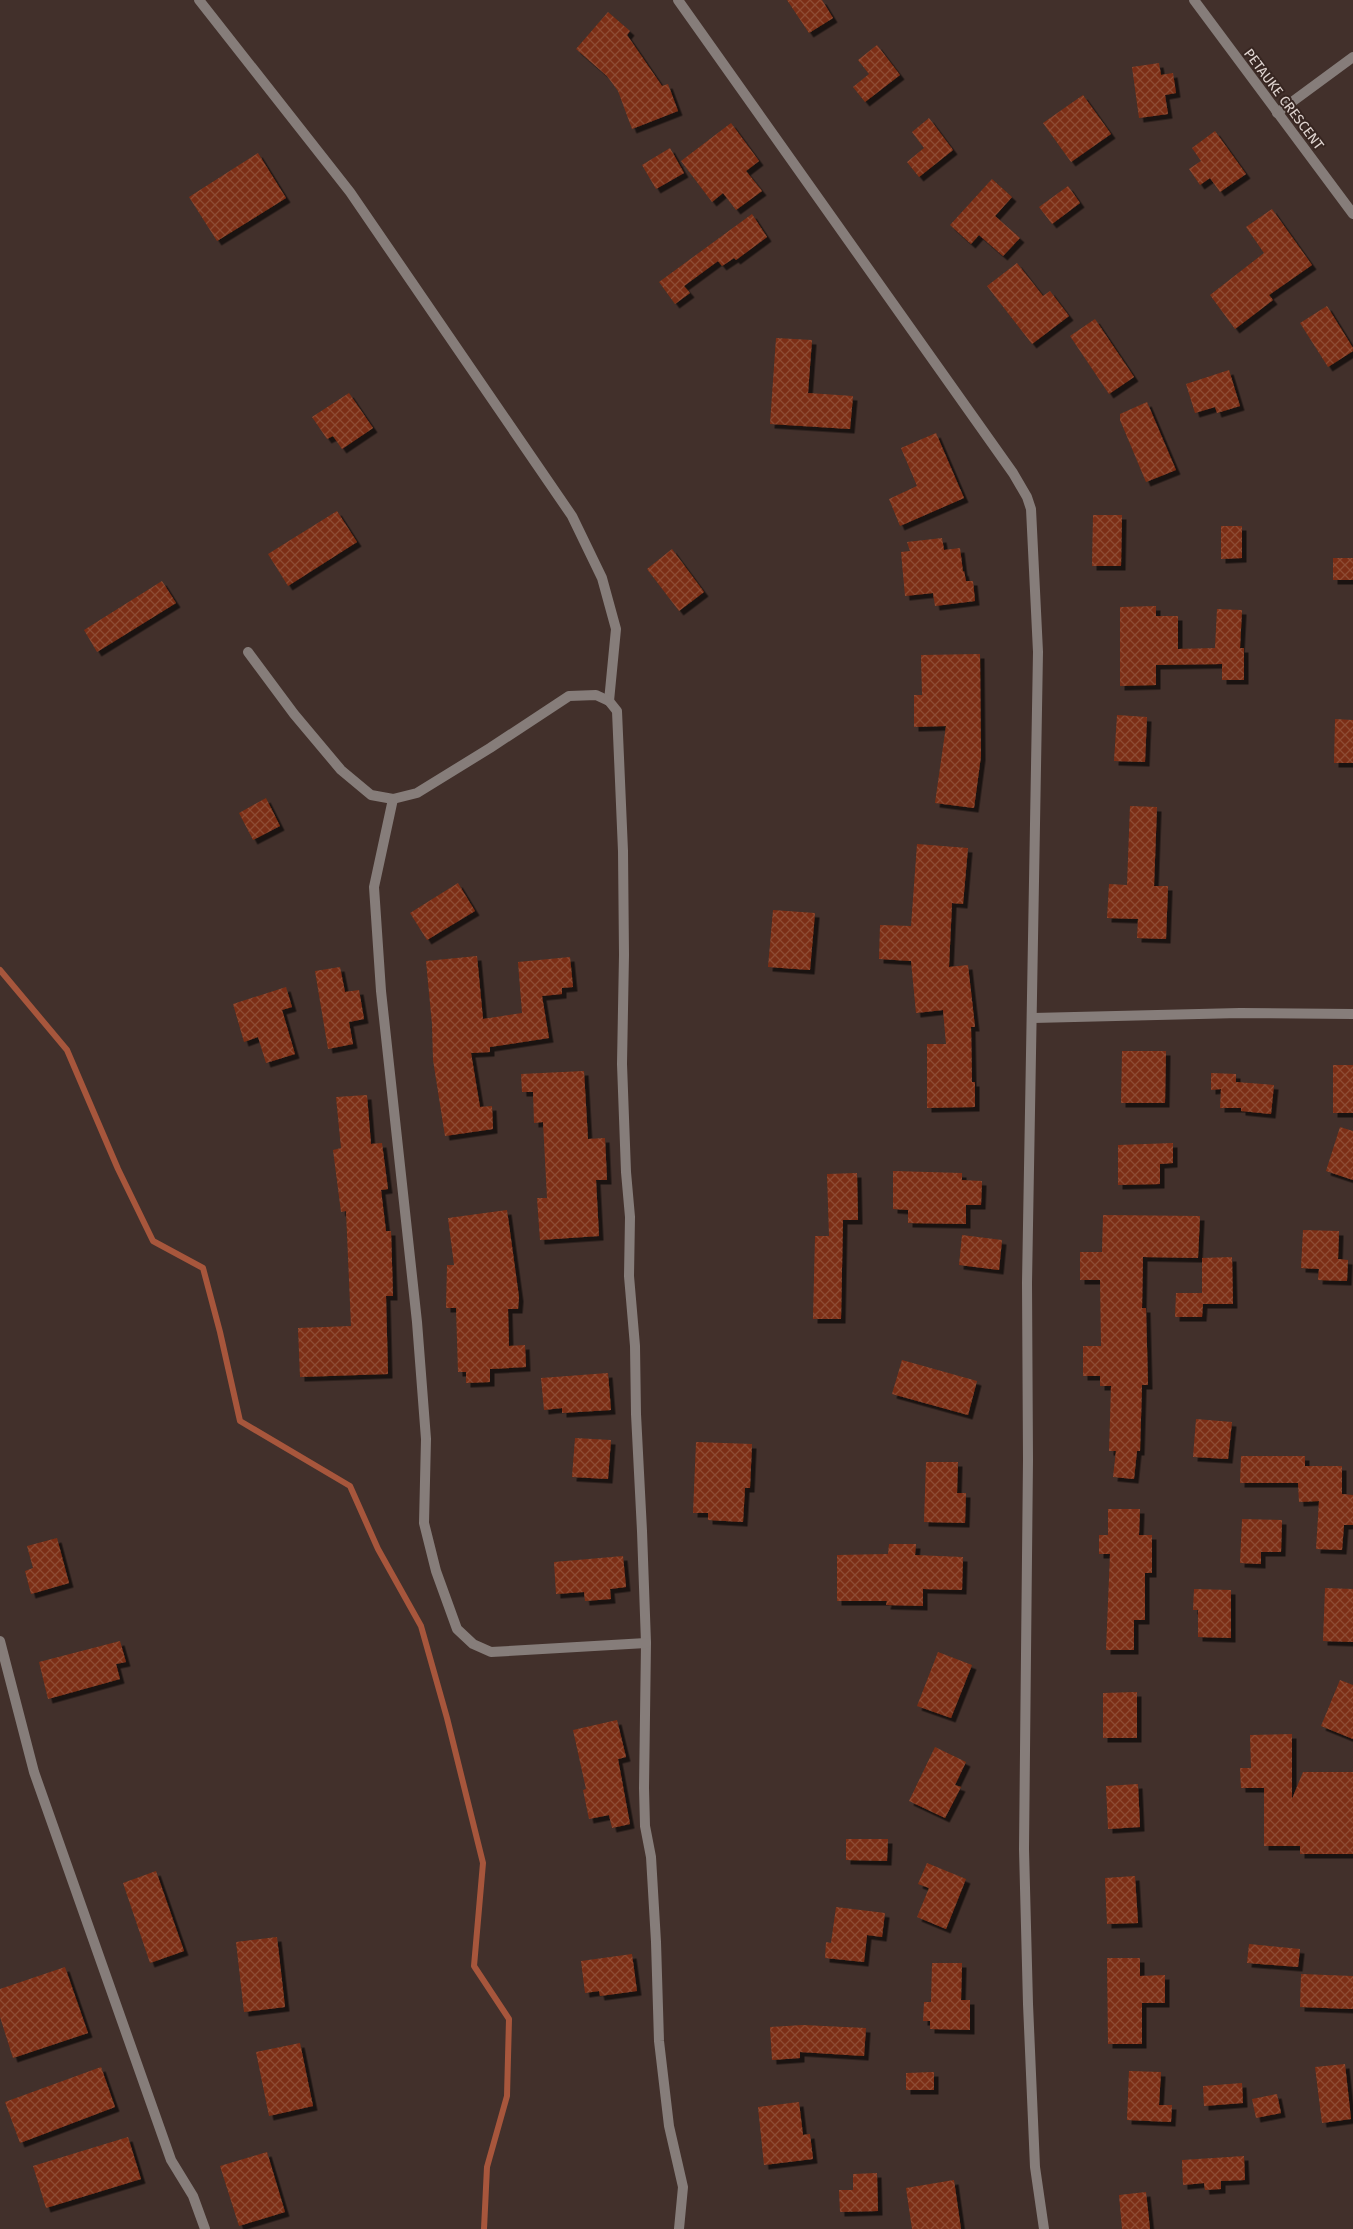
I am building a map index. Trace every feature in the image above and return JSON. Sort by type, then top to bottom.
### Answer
[{"type":"street","points":[[199,0],[350,192],[572,516],[602,578],[616,629],[609,701]]},
{"type":"street","points":[[678,0],[1012,473],[1029,503],[1033,522],[1038,652],[1027,1283],[1028,1460],[1024,1849],[1035,2167],[1044,2229]]},
{"type":"street","name":"PETAUKE CRESCENT","points":[[1194,0],[1353,214]]},
{"type":"street","points":[[1277,113],[1353,57]]},
{"type":"street","points":[[248,652],[294,714],[341,770],[371,795],[393,799],[417,793],[569,696],[596,695],[609,701],[617,711],[623,852],[622,1064],[626,1172],[630,1217],[629,1276],[635,1346],[636,1414],[646,1643],[645,1826],[651,1858],[654,1904],[659,2041],[669,2126],[683,2188],[679,2229]]},
{"type":"street","points":[[393,799],[374,887],[381,991],[417,1322],[425,1429],[424,1523],[436,1571],[457,1629],[473,1644],[491,1652],[646,1643]]},
{"type":"street","points":[[1033,1018],[1240,1013],[1353,1014]]},
{"type":"street","points":[[0,1641],[34,1772],[63,1857],[171,2160],[193,2196],[204,2229]]},
{"type":"building","points":[[787,0],[822,0],[833,18],[809,33]]},
{"type":"building","points":[[608,12],[630,31],[627,35],[662,86],[668,84],[678,111],[632,129],[618,91],[607,76],[576,49]]},
{"type":"building","points":[[877,45],[900,75],[865,102],[853,87],[869,74],[858,60]]},
{"type":"building","points":[[1159,63],[1161,75],[1173,73],[1176,93],[1165,95],[1168,114],[1139,118],[1132,67]]},
{"type":"building","points":[[1083,95],[1111,134],[1071,162],[1043,123]]},
{"type":"building","points":[[929,118],[953,150],[919,177],[907,162],[924,148],[912,132]]},
{"type":"building","points":[[731,123],[759,161],[746,171],[762,191],[736,210],[723,193],[712,202],[681,161]]},
{"type":"building","points":[[1215,131],[1246,174],[1220,192],[1210,178],[1200,185],[1189,169],[1201,161],[1192,148]]},
{"type":"building","points":[[670,148],[684,173],[656,189],[642,165]]},
{"type":"building","points":[[258,153],[286,198],[217,241],[189,197]]},
{"type":"building","points":[[992,179],[1012,197],[995,216],[1020,238],[1003,256],[979,235],[971,244],[950,225]]},
{"type":"building","points":[[1068,186],[1080,203],[1052,224],[1039,207]]},
{"type":"building","points":[[1272,209],[1312,265],[1269,295],[1273,300],[1235,329],[1210,295],[1264,253],[1246,227]]},
{"type":"building","points":[[752,214],[767,237],[736,260],[734,258],[722,266],[718,261],[684,286],[690,293],[675,304],[659,282]]},
{"type":"building","points":[[1017,263],[1043,296],[1050,291],[1069,316],[1032,344],[987,286]]},
{"type":"building","points":[[1327,306],[1353,348],[1353,351],[1328,367],[1300,323]]},
{"type":"building","points":[[1095,319],[1134,377],[1109,394],[1070,336]]},
{"type":"building","points":[[776,338],[812,340],[808,393],[853,396],[850,429],[770,424]]},
{"type":"building","points":[[1229,370],[1240,406],[1217,413],[1215,407],[1195,413],[1186,384]]},
{"type":"building","points":[[349,393],[373,428],[342,449],[333,436],[327,439],[312,417]]},
{"type":"building","points":[[1147,402],[1176,470],[1146,482],[1120,420],[1120,414]]},
{"type":"building","points":[[936,433],[964,498],[900,526],[889,499],[917,486],[901,448]]},
{"type":"building","points":[[337,511],[357,542],[288,586],[268,554]]},
{"type":"building","points":[[1093,515],[1122,515],[1121,566],[1092,566]]},
{"type":"building","points":[[1221,526],[1242,526],[1242,558],[1221,559]]},
{"type":"building","points":[[942,538],[944,550],[960,548],[963,572],[966,581],[973,581],[975,601],[935,606],[933,593],[905,596],[901,552],[910,551],[907,542]]},
{"type":"building","points":[[672,549],[704,592],[679,611],[647,569]]},
{"type":"building","points":[[1333,558],[1353,558],[1353,580],[1333,580]]},
{"type":"building","points":[[162,581],[176,603],[97,652],[84,630]]},
{"type":"building","points":[[1156,606],[1156,616],[1178,616],[1178,649],[1215,648],[1217,609],[1242,610],[1240,648],[1244,648],[1244,680],[1222,680],[1222,664],[1156,665],[1156,685],[1120,686],[1120,607]]},
{"type":"building","points":[[980,654],[981,756],[974,808],[935,803],[946,726],[914,727],[914,695],[922,695],[921,655]]},
{"type":"building","points":[[1117,715],[1147,717],[1145,762],[1114,761]]},
{"type":"building","points":[[1335,719],[1353,720],[1353,763],[1334,763]]},
{"type":"building","points":[[266,798],[280,826],[253,840],[239,813]]},
{"type":"building","points":[[1130,806],[1157,807],[1154,886],[1168,886],[1166,939],[1137,938],[1138,919],[1107,918],[1109,884],[1127,885]]},
{"type":"building","points":[[917,844],[968,848],[963,904],[952,903],[949,967],[968,965],[975,1027],[971,1027],[972,1082],[975,1082],[975,1107],[927,1108],[927,1044],[946,1044],[943,1010],[916,1013],[911,961],[879,959],[880,925],[911,926]]},
{"type":"building","points":[[458,883],[475,911],[427,940],[410,913]]},
{"type":"building","points":[[773,910],[815,913],[810,970],[768,967]]},
{"type":"building","points":[[477,956],[483,1019],[522,1013],[518,962],[570,957],[573,987],[562,988],[562,994],[542,996],[549,1038],[490,1047],[490,1052],[471,1053],[480,1107],[492,1106],[493,1129],[445,1136],[433,1060],[432,1024],[426,961]]},
{"type":"building","points":[[340,967],[345,992],[359,990],[364,1019],[349,1022],[353,1044],[328,1049],[315,971]]},
{"type":"building","points":[[286,987],[292,1007],[282,1010],[295,1054],[266,1063],[258,1037],[244,1042],[233,1004]]},
{"type":"building","points":[[1122,1051],[1166,1051],[1165,1103],[1121,1103]]},
{"type":"building","points":[[1333,1065],[1353,1065],[1353,1113],[1333,1113]]},
{"type":"building","points":[[584,1071],[588,1139],[605,1138],[607,1180],[596,1180],[599,1236],[540,1240],[537,1198],[547,1198],[543,1122],[534,1123],[533,1092],[522,1092],[521,1074]]},
{"type":"building","points":[[1211,1073],[1236,1074],[1236,1082],[1274,1085],[1271,1114],[1241,1111],[1241,1108],[1220,1108],[1221,1089],[1211,1090]]},
{"type":"building","points":[[367,1095],[371,1144],[382,1143],[388,1189],[381,1190],[386,1231],[391,1231],[393,1296],[386,1296],[388,1374],[300,1377],[298,1328],[351,1326],[346,1211],[341,1212],[333,1150],[341,1148],[336,1097]]},
{"type":"building","points":[[1340,1127],[1353,1131],[1353,1180],[1326,1171]]},
{"type":"building","points":[[1173,1143],[1173,1163],[1160,1164],[1160,1184],[1118,1185],[1118,1145]]},
{"type":"building","points":[[893,1171],[962,1173],[962,1180],[982,1181],[981,1205],[966,1205],[966,1224],[908,1223],[908,1210],[893,1209]]},
{"type":"building","points":[[857,1173],[858,1220],[843,1220],[841,1319],[813,1319],[815,1236],[829,1236],[827,1174]]},
{"type":"building","points":[[507,1210],[519,1297],[518,1309],[508,1309],[509,1346],[525,1345],[526,1367],[490,1369],[490,1382],[466,1383],[466,1372],[458,1372],[456,1308],[446,1308],[447,1265],[454,1265],[448,1218]]},
{"type":"building","points":[[1103,1215],[1200,1216],[1198,1258],[1143,1257],[1142,1308],[1146,1308],[1148,1385],[1142,1385],[1140,1451],[1137,1451],[1134,1479],[1113,1477],[1116,1451],[1109,1451],[1111,1386],[1100,1386],[1100,1376],[1083,1376],[1083,1346],[1101,1346],[1100,1280],[1080,1280],[1080,1252],[1102,1252]]},
{"type":"building","points":[[1303,1230],[1339,1231],[1338,1259],[1348,1260],[1347,1281],[1318,1280],[1319,1269],[1301,1268]]},
{"type":"building","points":[[962,1235],[1002,1240],[999,1270],[959,1265]]},
{"type":"building","points":[[1232,1257],[1233,1304],[1203,1304],[1202,1317],[1175,1317],[1176,1293],[1202,1293],[1202,1258]]},
{"type":"building","points":[[902,1360],[977,1381],[968,1415],[892,1394]]},
{"type":"building","points":[[608,1373],[611,1410],[562,1413],[562,1408],[544,1410],[541,1378]]},
{"type":"building","points":[[1196,1419],[1232,1422],[1228,1459],[1193,1457]]},
{"type":"building","points":[[575,1438],[611,1440],[608,1479],[572,1477]]},
{"type":"building","points":[[696,1442],[752,1444],[750,1488],[745,1488],[743,1522],[708,1520],[708,1513],[693,1513]]},
{"type":"building","points":[[1241,1456],[1305,1456],[1305,1466],[1342,1466],[1342,1494],[1353,1495],[1353,1525],[1344,1525],[1342,1550],[1316,1549],[1319,1501],[1299,1502],[1298,1483],[1240,1483]]},
{"type":"building","points":[[926,1462],[958,1462],[957,1493],[966,1493],[965,1523],[924,1522]]},
{"type":"building","points":[[1108,1509],[1140,1509],[1139,1535],[1152,1535],[1152,1573],[1145,1573],[1145,1620],[1134,1620],[1134,1650],[1106,1650],[1110,1554],[1099,1554],[1099,1535],[1108,1535]]},
{"type":"building","points":[[1242,1519],[1282,1520],[1281,1552],[1261,1552],[1261,1564],[1240,1563]]},
{"type":"building","points":[[57,1538],[69,1583],[31,1594],[25,1571],[33,1568],[27,1546]]},
{"type":"building","points":[[889,1544],[916,1544],[915,1555],[963,1557],[962,1590],[923,1589],[923,1606],[886,1605],[887,1601],[837,1601],[837,1555],[888,1554]]},
{"type":"building","points":[[623,1556],[626,1587],[610,1589],[611,1599],[585,1601],[584,1592],[556,1594],[554,1562]]},
{"type":"building","points":[[1325,1588],[1353,1589],[1353,1642],[1323,1641]]},
{"type":"building","points":[[1194,1589],[1231,1590],[1231,1638],[1198,1637],[1198,1610],[1193,1610]]},
{"type":"building","points":[[120,1641],[126,1662],[116,1664],[120,1679],[48,1699],[39,1662]]},
{"type":"building","points":[[938,1652],[972,1665],[951,1718],[917,1706]]},
{"type":"building","points":[[1340,1680],[1353,1685],[1353,1739],[1321,1726]]},
{"type":"building","points":[[1137,1692],[1137,1738],[1103,1738],[1103,1693]]},
{"type":"building","points":[[617,1720],[626,1757],[618,1759],[630,1824],[612,1828],[609,1815],[589,1819],[583,1790],[586,1789],[573,1730]]},
{"type":"building","points":[[1292,1734],[1292,1799],[1303,1772],[1353,1772],[1353,1854],[1300,1854],[1300,1846],[1264,1846],[1264,1788],[1241,1788],[1240,1768],[1251,1768],[1250,1735]]},
{"type":"building","points":[[935,1747],[966,1762],[955,1785],[961,1787],[945,1818],[909,1801]]},
{"type":"building","points":[[1138,1784],[1140,1827],[1108,1829],[1106,1786]]},
{"type":"building","points":[[846,1839],[888,1839],[887,1861],[846,1860]]},
{"type":"building","points":[[927,1863],[966,1879],[946,1929],[917,1917],[929,1888],[918,1884]]},
{"type":"building","points":[[156,1871],[184,1951],[150,1963],[123,1883]]},
{"type":"building","points":[[1135,1876],[1138,1923],[1107,1924],[1105,1878]]},
{"type":"building","points":[[836,1907],[885,1913],[882,1937],[867,1935],[864,1962],[825,1958],[826,1942],[831,1943]]},
{"type":"building","points":[[277,1937],[285,2007],[244,2012],[236,1942]]},
{"type":"building","points":[[1249,1944],[1300,1949],[1298,1967],[1247,1963]]},
{"type":"building","points":[[632,1954],[637,1991],[600,1996],[599,1991],[585,1993],[581,1961]]},
{"type":"building","points":[[1107,1958],[1140,1958],[1140,1976],[1165,1975],[1165,2003],[1142,2003],[1142,2044],[1108,2044]]},
{"type":"building","points":[[932,1963],[962,1963],[961,2000],[970,2000],[970,2030],[930,2029],[930,2021],[923,2021],[924,2002],[931,2002]]},
{"type":"building","points":[[65,1967],[88,2033],[13,2058],[0,2017],[0,1989]]},
{"type":"building","points":[[1301,1974],[1353,1976],[1353,2009],[1300,2007]]},
{"type":"building","points":[[803,2025],[866,2028],[864,2056],[800,2052],[800,2058],[772,2060],[770,2027]]},
{"type":"building","points":[[300,2043],[313,2106],[269,2116],[256,2052]]},
{"type":"building","points":[[1345,2064],[1351,2119],[1322,2123],[1315,2067]]},
{"type":"building","points":[[101,2067],[115,2107],[20,2143],[5,2102]]},
{"type":"building","points":[[1129,2071],[1161,2072],[1159,2105],[1172,2105],[1171,2122],[1127,2120]]},
{"type":"building","points":[[934,2072],[934,2090],[906,2090],[906,2073]]},
{"type":"building","points":[[1242,2083],[1243,2103],[1204,2106],[1203,2086]]},
{"type":"building","points":[[1277,2094],[1281,2113],[1256,2118],[1252,2099]]},
{"type":"building","points":[[799,2102],[803,2135],[810,2134],[813,2159],[764,2165],[758,2107]]},
{"type":"building","points":[[128,2137],[141,2179],[46,2208],[33,2166]]},
{"type":"building","points":[[267,2152],[285,2212],[239,2226],[220,2166]]},
{"type":"building","points":[[1244,2156],[1245,2180],[1221,2181],[1221,2189],[1205,2190],[1204,2183],[1183,2185],[1182,2160]]},
{"type":"building","points":[[877,2173],[878,2211],[840,2212],[839,2190],[853,2190],[853,2174]]},
{"type":"building","points":[[954,2180],[961,2229],[912,2229],[906,2188]]},
{"type":"building","points":[[1146,2192],[1150,2229],[1122,2229],[1119,2195]]},
{"type":"waterway","points":[[0,970],[67,1050],[118,1169],[153,1241],[203,1268],[240,1421],[350,1486],[378,1549],[421,1626],[447,1718],[483,1863],[474,1966],[509,2019],[507,2096],[487,2167],[484,2229]]}]
